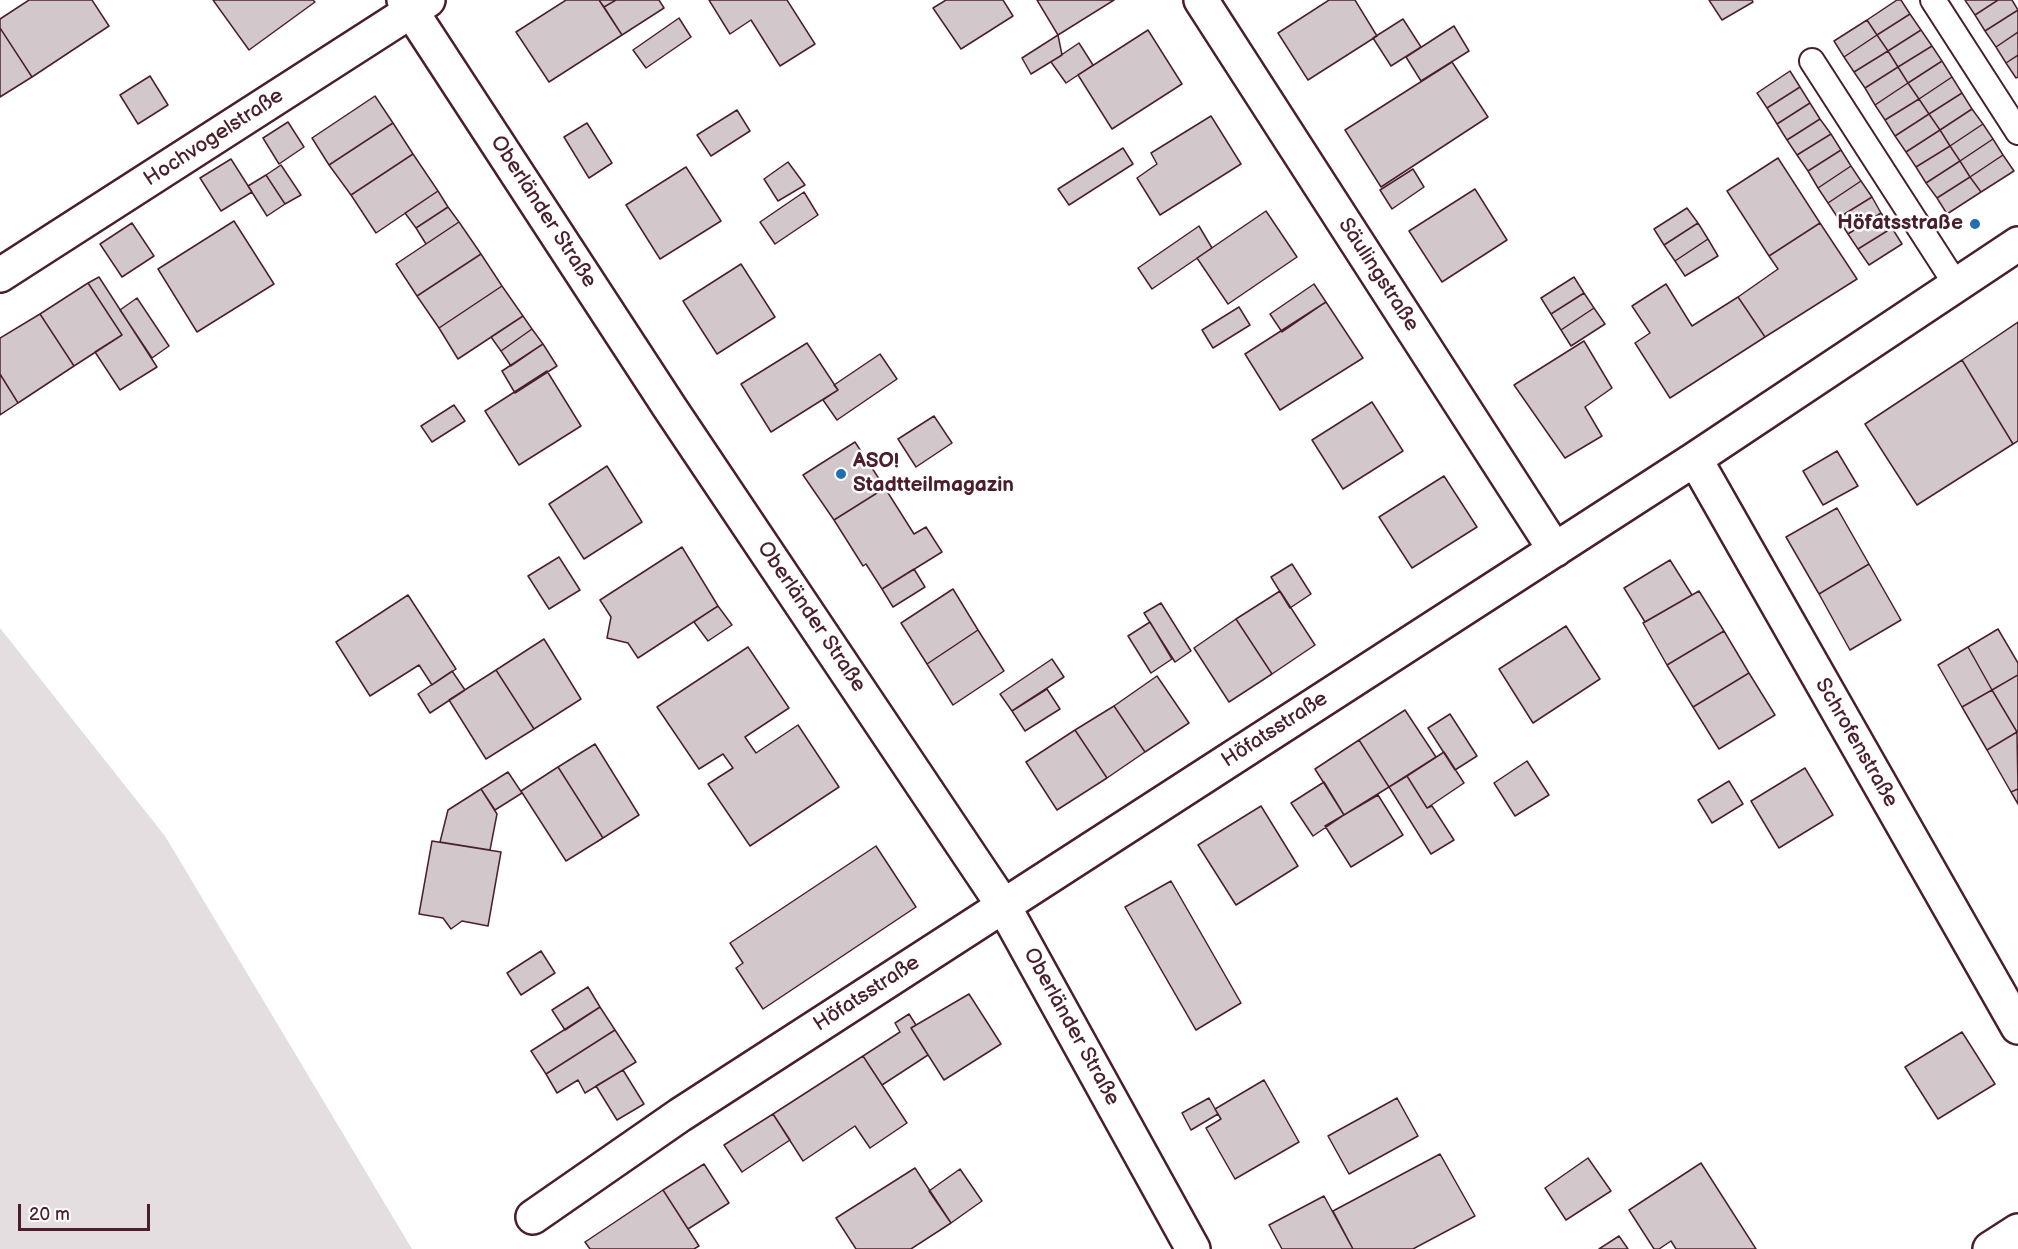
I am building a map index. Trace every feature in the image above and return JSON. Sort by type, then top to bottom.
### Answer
[{"type":"street","name":"Säulingstraße","points":[[1201,0],[1555,550]]},
{"type":"street","name":"Hochvogelstraße","points":[[0,275],[415,4]]},
{"type":"street","name":"Oberländer Straße","points":[[415,4],[670,408],[1003,905],[1193,1249]]},
{"type":"street","name":"Höfatsstraße","points":[[533,1217],[680,1115],[1695,459],[2018,244]]},
{"type":"street","name":"Schrofenstraße","points":[[1695,459],[2018,1027]]},
{"type":"street","points":[[1990,1249],[2018,1232]]},
{"type":"lane","points":[[1933,0],[2018,132]]},
{"type":"lane","points":[[1812,61],[1957,286]]},
{"type":"shaded area","points":[[0,628],[165,836],[412,1249],[0,1249]]},
{"type":"building","points":[[29,0],[92,0],[109,26],[32,77],[0,28],[0,19]]},
{"type":"building","points":[[213,0],[313,0],[315,2],[249,50]]},
{"type":"building","points":[[566,0],[599,0],[622,35],[549,82],[516,32]]},
{"type":"building","points":[[599,0],[616,0],[604,7]]},
{"type":"building","points":[[616,0],[659,0],[664,8],[622,35],[604,7]]},
{"type":"building","points":[[709,0],[787,0],[815,44],[780,66],[751,20],[730,34]]},
{"type":"building","points":[[946,0],[1003,0],[1013,16],[961,49],[933,8]]},
{"type":"building","points":[[1037,0],[1114,0],[1058,35]]},
{"type":"building","points":[[1329,0],[1355,0],[1377,36],[1308,80],[1278,33]]},
{"type":"building","points":[[1709,0],[1752,0],[1753,2],[1722,20]]},
{"type":"building","points":[[1897,0],[1901,0],[1910,14],[1877,35],[1867,20]]},
{"type":"building","points":[[1965,0],[1998,0],[1975,15]]},
{"type":"building","points":[[1998,0],[2012,0],[2018,10],[1985,31],[1975,15]]},
{"type":"building","points":[[2018,10],[2018,32],[1996,47],[1985,31]]},
{"type":"building","points":[[1910,14],[1921,30],[1888,51],[1877,35]]},
{"type":"building","points":[[679,18],[691,37],[646,68],[633,50]]},
{"type":"building","points":[[1403,19],[1421,47],[1391,66],[1373,38]]},
{"type":"building","points":[[1867,20],[1877,35],[1844,57],[1834,41]]},
{"type":"building","points":[[1454,26],[1469,51],[1421,81],[1406,57]]},
{"type":"building","points":[[0,28],[32,77],[0,97]]},
{"type":"building","points":[[1148,30],[1182,84],[1112,129],[1078,75]]},
{"type":"building","points":[[1921,30],[1932,46],[1898,67],[1888,51]]},
{"type":"building","points":[[2018,32],[2018,55],[2006,63],[1996,47]]},
{"type":"building","points":[[1058,35],[1062,55],[1031,74],[1022,58]]},
{"type":"building","points":[[1877,35],[1888,51],[1854,72],[1844,57]]},
{"type":"building","points":[[1079,43],[1093,65],[1066,83],[1051,62]]},
{"type":"building","points":[[1932,46],[1942,61],[1908,83],[1898,67]]},
{"type":"building","points":[[1888,51],[1898,67],[1865,88],[1854,72]]},
{"type":"building","points":[[2018,55],[2018,77],[2016,78],[2006,63]]},
{"type":"building","points":[[1942,61],[1952,77],[1919,99],[1908,83]]},
{"type":"building","points":[[1452,62],[1488,117],[1381,187],[1345,130]]},
{"type":"building","points":[[1898,67],[1908,83],[1875,105],[1865,88]]},
{"type":"building","points":[[1790,71],[1800,87],[1767,108],[1757,93]]},
{"type":"building","points":[[150,76],[168,105],[138,124],[120,95]]},
{"type":"building","points":[[1952,77],[1962,93],[1929,114],[1919,99]]},
{"type":"building","points":[[1908,83],[1919,99],[1885,120],[1875,105]]},
{"type":"building","points":[[1800,87],[1810,103],[1777,124],[1767,108]]},
{"type":"building","points":[[1962,93],[1972,109],[1940,130],[1929,114]]},
{"type":"building","points":[[375,96],[393,123],[329,165],[312,138]]},
{"type":"building","points":[[1919,99],[1929,114],[1895,136],[1885,120]]},
{"type":"building","points":[[1810,103],[1820,119],[1787,140],[1777,124]]},
{"type":"building","points":[[1972,109],[1983,124],[1950,146],[1940,130]]},
{"type":"building","points":[[737,110],[750,131],[711,156],[697,135]]},
{"type":"building","points":[[1929,114],[1940,130],[1906,152],[1895,136]]},
{"type":"building","points":[[1211,116],[1241,164],[1160,215],[1137,178],[1157,164],[1151,153]]},
{"type":"building","points":[[1820,119],[1831,134],[1797,155],[1787,140]]},
{"type":"building","points":[[288,122],[304,147],[279,164],[263,138]]},
{"type":"building","points":[[393,123],[413,154],[351,195],[329,165]]},
{"type":"building","points":[[587,123],[612,163],[589,178],[564,137]]},
{"type":"building","points":[[1983,124],[1993,139],[1960,161],[1950,146]]},
{"type":"building","points":[[1940,130],[1950,146],[1916,167],[1906,152]]},
{"type":"building","points":[[1831,134],[1841,150],[1808,171],[1797,155]]},
{"type":"building","points":[[1993,139],[2003,155],[1970,177],[1960,161]]},
{"type":"building","points":[[1950,146],[1960,161],[1926,183],[1916,167]]},
{"type":"building","points":[[1123,148],[1133,164],[1069,205],[1058,189]]},
{"type":"building","points":[[1841,150],[1851,166],[1818,188],[1808,171]]},
{"type":"building","points":[[413,154],[438,191],[376,233],[351,195]]},
{"type":"building","points":[[2003,155],[2014,171],[1981,192],[1970,177]]},
{"type":"building","points":[[1778,158],[1820,223],[1769,256],[1727,191]]},
{"type":"building","points":[[231,159],[252,192],[221,211],[200,178]]},
{"type":"building","points":[[1960,161],[1970,177],[1937,198],[1926,183]]},
{"type":"building","points":[[788,162],[805,185],[778,201],[764,179]]},
{"type":"building","points":[[281,165],[301,195],[285,204],[266,175]]},
{"type":"building","points":[[1851,166],[1861,181],[1828,203],[1818,188]]},
{"type":"building","points":[[686,167],[721,221],[660,259],[626,205]]},
{"type":"building","points":[[1413,169],[1424,187],[1392,209],[1380,190]]},
{"type":"building","points":[[266,175],[285,204],[267,216],[248,186]]},
{"type":"building","points":[[1970,177],[1981,192],[1947,214],[1937,198]]},
{"type":"building","points":[[1861,181],[1872,197],[1838,218],[1828,203]]},
{"type":"building","points":[[1475,189],[1507,240],[1442,282],[1409,231]]},
{"type":"building","points":[[438,191],[448,207],[416,228],[405,213]]},
{"type":"building","points":[[804,192],[818,215],[775,244],[760,222]]},
{"type":"building","points":[[1872,197],[1881,213],[1848,234],[1838,218]]},
{"type":"building","points":[[448,207],[459,222],[426,244],[416,228]]},
{"type":"building","points":[[1687,208],[1698,223],[1664,245],[1654,229]]},
{"type":"building","points":[[1266,211],[1297,257],[1228,304],[1197,258]]},
{"type":"building","points":[[1881,213],[1892,228],[1858,249],[1848,234]]},
{"type":"building","points":[[234,221],[274,284],[197,332],[158,269]]},
{"type":"building","points":[[459,222],[481,254],[417,296],[396,264]]},
{"type":"building","points":[[132,223],[154,256],[122,277],[100,244]]},
{"type":"building","points":[[1698,223],[1708,239],[1675,261],[1664,245]]},
{"type":"building","points":[[1820,223],[1857,279],[1765,337],[1738,297],[1778,269],[1769,256]]},
{"type":"building","points":[[1199,226],[1212,248],[1152,289],[1138,268]]},
{"type":"building","points":[[1892,228],[1902,244],[1869,265],[1858,249]]},
{"type":"building","points":[[1708,239],[1718,256],[1685,276],[1675,261]]},
{"type":"building","points":[[481,254],[502,286],[439,328],[417,296]]},
{"type":"building","points":[[741,264],[775,317],[717,354],[683,301]]},
{"type":"building","points":[[99,277],[157,367],[120,390],[95,352],[122,335],[88,283]]},
{"type":"building","points":[[1574,277],[1584,293],[1551,314],[1541,298]]},
{"type":"building","points":[[88,283],[122,335],[74,366],[40,314]]},
{"type":"building","points":[[1314,284],[1326,302],[1282,332],[1270,314]]},
{"type":"building","points":[[1666,284],[1692,326],[1738,297],[1765,337],[1670,398],[1635,343],[1650,333],[1632,306]]},
{"type":"building","points":[[502,286],[523,316],[458,359],[439,328]]},
{"type":"building","points":[[1584,293],[1594,308],[1561,330],[1551,314]]},
{"type":"building","points":[[137,298],[169,346],[152,358],[120,310]]},
{"type":"building","points":[[1326,302],[1363,358],[1280,410],[1245,354]]},
{"type":"building","points":[[1239,307],[1250,325],[1213,348],[1202,330]]},
{"type":"building","points":[[1594,308],[1605,324],[1571,346],[1561,330]]},
{"type":"building","points":[[40,314],[74,366],[18,403],[0,374],[0,338]]},
{"type":"building","points":[[523,316],[532,329],[501,351],[491,337]]},
{"type":"building","points":[[2018,322],[2018,441],[2013,444],[1962,360]]},
{"type":"building","points":[[532,329],[543,344],[511,366],[501,351]]},
{"type":"building","points":[[1584,341],[1612,388],[1585,407],[1602,436],[1565,458],[1514,385]]},
{"type":"building","points":[[807,343],[838,390],[771,432],[741,384]]},
{"type":"building","points":[[543,344],[557,366],[515,393],[502,371]]},
{"type":"building","points":[[880,354],[897,379],[837,420],[823,400],[838,390],[834,385]]},
{"type":"building","points":[[1962,360],[2013,444],[1917,505],[1865,424]]},
{"type":"building","points":[[547,371],[581,426],[519,465],[485,411]]},
{"type":"building","points":[[0,374],[18,403],[0,415]]},
{"type":"building","points":[[1372,402],[1403,451],[1343,489],[1312,440]]},
{"type":"building","points":[[454,405],[465,421],[432,442],[421,426]]},
{"type":"building","points":[[934,416],[952,443],[916,467],[898,439]]},
{"type":"building","points":[[855,442],[885,488],[834,520],[803,475]]},
{"type":"building","points":[[1837,451],[1858,486],[1823,505],[1803,471]]},
{"type":"building","points":[[607,466],[642,522],[584,559],[549,504]]},
{"type":"building","points":[[1444,476],[1477,527],[1412,568],[1379,517]]},
{"type":"building","points":[[885,488],[914,534],[926,527],[942,552],[882,589],[866,564],[863,566],[834,520]]},
{"type":"building","points":[[1837,508],[1869,564],[1819,594],[1786,537]]},
{"type":"building","points":[[682,547],[718,606],[638,658],[628,643],[607,638],[611,617],[600,600]]},
{"type":"building","points":[[559,557],[580,590],[549,609],[528,576]]},
{"type":"building","points":[[1670,560],[1692,595],[1645,622],[1624,588]]},
{"type":"building","points":[[1292,564],[1311,594],[1290,608],[1271,577]]},
{"type":"building","points":[[1869,564],[1901,620],[1850,650],[1819,594]]},
{"type":"building","points":[[914,569],[925,587],[893,607],[882,589]]},
{"type":"building","points":[[953,589],[978,630],[927,664],[901,623]]},
{"type":"building","points":[[1280,591],[1315,645],[1272,674],[1236,619]]},
{"type":"building","points":[[1699,591],[1724,631],[1667,665],[1643,623]]},
{"type":"building","points":[[408,595],[456,669],[432,685],[419,665],[370,696],[336,642]]},
{"type":"building","points":[[1161,603],[1191,651],[1175,662],[1144,613]]},
{"type":"building","points":[[718,606],[732,625],[708,641],[694,622]]},
{"type":"building","points":[[1236,619],[1272,674],[1229,702],[1194,648]]},
{"type":"building","points":[[1150,622],[1172,659],[1151,673],[1128,636]]},
{"type":"building","points":[[1566,626],[1600,679],[1533,723],[1499,669]]},
{"type":"building","points":[[1998,629],[2018,663],[2018,675],[1992,690],[1968,647]]},
{"type":"building","points":[[978,630],[1004,671],[953,705],[927,664]]},
{"type":"building","points":[[1724,631],[1749,673],[1693,707],[1667,665]]},
{"type":"building","points":[[544,639],[581,699],[534,729],[496,670]]},
{"type":"building","points":[[748,647],[789,708],[745,737],[756,753],[798,725],[839,787],[750,846],[708,784],[733,768],[723,754],[699,769],[657,707]]},
{"type":"building","points":[[1968,647],[1992,690],[1962,707],[1938,665]]},
{"type":"building","points":[[1052,659],[1064,677],[1012,711],[1000,694]]},
{"type":"building","points":[[496,670],[534,729],[486,759],[449,700]]},
{"type":"building","points":[[452,671],[465,690],[430,713],[418,694]]},
{"type":"building","points":[[1749,673],[1775,715],[1719,749],[1693,707]]},
{"type":"building","points":[[2018,675],[2018,732],[2017,732],[1992,690]]},
{"type":"building","points":[[1157,676],[1189,723],[1145,752],[1114,706]]},
{"type":"building","points":[[1047,689],[1060,709],[1025,731],[1012,711]]},
{"type":"building","points":[[1992,690],[2017,732],[1987,750],[1962,707]]},
{"type":"building","points":[[1114,706],[1145,752],[1107,778],[1075,730]]},
{"type":"building","points":[[1405,710],[1436,757],[1389,787],[1359,740]]},
{"type":"building","points":[[1450,714],[1477,756],[1455,770],[1428,728]]},
{"type":"building","points":[[1075,730],[1107,778],[1057,810],[1026,762]]},
{"type":"building","points":[[2017,732],[2018,789],[2011,792],[1987,750]]},
{"type":"building","points":[[1359,740],[1389,787],[1344,815],[1315,769]]},
{"type":"building","points":[[595,744],[639,815],[603,838],[558,767]]},
{"type":"building","points":[[1444,752],[1464,783],[1427,808],[1407,776]]},
{"type":"building","points":[[1527,761],[1549,795],[1515,816],[1494,783]]},
{"type":"building","points":[[558,767],[603,838],[566,861],[521,791]]},
{"type":"building","points":[[1805,768],[1833,815],[1779,848],[1751,801]]},
{"type":"building","points":[[508,772],[522,793],[495,810],[481,789]]},
{"type":"building","points":[[1407,776],[1427,808],[1432,806],[1454,840],[1431,854],[1389,787]]},
{"type":"building","points":[[1729,781],[1743,804],[1712,823],[1698,800]]},
{"type":"building","points":[[1324,782],[1344,815],[1313,836],[1291,803]]},
{"type":"building","points":[[481,789],[497,814],[490,850],[440,842],[448,810]]},
{"type":"building","points":[[2018,789],[2018,804],[2011,792]]},
{"type":"building","points":[[1378,795],[1403,835],[1351,867],[1325,826]]},
{"type":"building","points":[[1261,806],[1298,866],[1236,905],[1198,845]]},
{"type":"building","points":[[432,841],[501,852],[488,926],[462,921],[451,929],[443,918],[419,914]]},
{"type":"building","points":[[876,846],[916,907],[763,1009],[736,968],[743,963],[730,943]]},
{"type":"building","points":[[1171,881],[1241,1003],[1196,1030],[1125,907]]},
{"type":"building","points":[[541,951],[555,973],[521,995],[507,973]]},
{"type":"building","points":[[588,987],[600,1007],[565,1030],[552,1010]]},
{"type":"building","points":[[969,994],[1001,1044],[944,1080],[911,1028]]},
{"type":"building","points":[[600,1007],[615,1030],[546,1074],[531,1051]]},
{"type":"building","points":[[909,1014],[916,1025],[911,1028],[928,1055],[882,1085],[863,1056],[900,1032],[895,1023]]},
{"type":"building","points":[[615,1030],[636,1062],[585,1093],[578,1080],[557,1093],[546,1074]]},
{"type":"building","points":[[1962,1032],[1995,1084],[1938,1119],[1905,1067]]},
{"type":"building","points":[[863,1056],[907,1123],[870,1148],[855,1126],[803,1161],[773,1114]]},
{"type":"building","points":[[623,1070],[644,1104],[617,1120],[596,1086]]},
{"type":"building","points":[[1264,1080],[1299,1142],[1235,1179],[1206,1128],[1221,1119],[1215,1109]]},
{"type":"building","points":[[1209,1098],[1218,1114],[1191,1130],[1182,1113]]},
{"type":"building","points":[[1397,1098],[1418,1136],[1349,1174],[1328,1136]]},
{"type":"building","points":[[773,1114],[790,1140],[742,1172],[724,1145]]},
{"type":"building","points":[[1440,1154],[1475,1216],[1413,1249],[1353,1249],[1333,1211]]},
{"type":"building","points":[[1588,1158],[1611,1191],[1566,1220],[1545,1188]]},
{"type":"building","points":[[1701,1163],[1756,1249],[1676,1249],[1671,1241],[1659,1249],[1654,1249],[1629,1210]]},
{"type":"building","points":[[704,1164],[729,1203],[688,1229],[663,1190]]},
{"type":"building","points":[[915,1168],[951,1223],[911,1249],[856,1249],[836,1218]]},
{"type":"building","points":[[960,1169],[982,1201],[951,1223],[929,1191]]},
{"type":"building","points":[[663,1190],[699,1246],[694,1249],[590,1249],[585,1242]]},
{"type":"building","points":[[1324,1196],[1353,1249],[1282,1249],[1269,1225]]},
{"type":"building","points":[[1619,1236],[1628,1249],[1599,1249]]},
{"type":"place","name":"Höfatsstraße","points":[[1975,224]]},
{"type":"place","name":"ASO! Stadtteilmagazin","points":[[841,474]]}]
